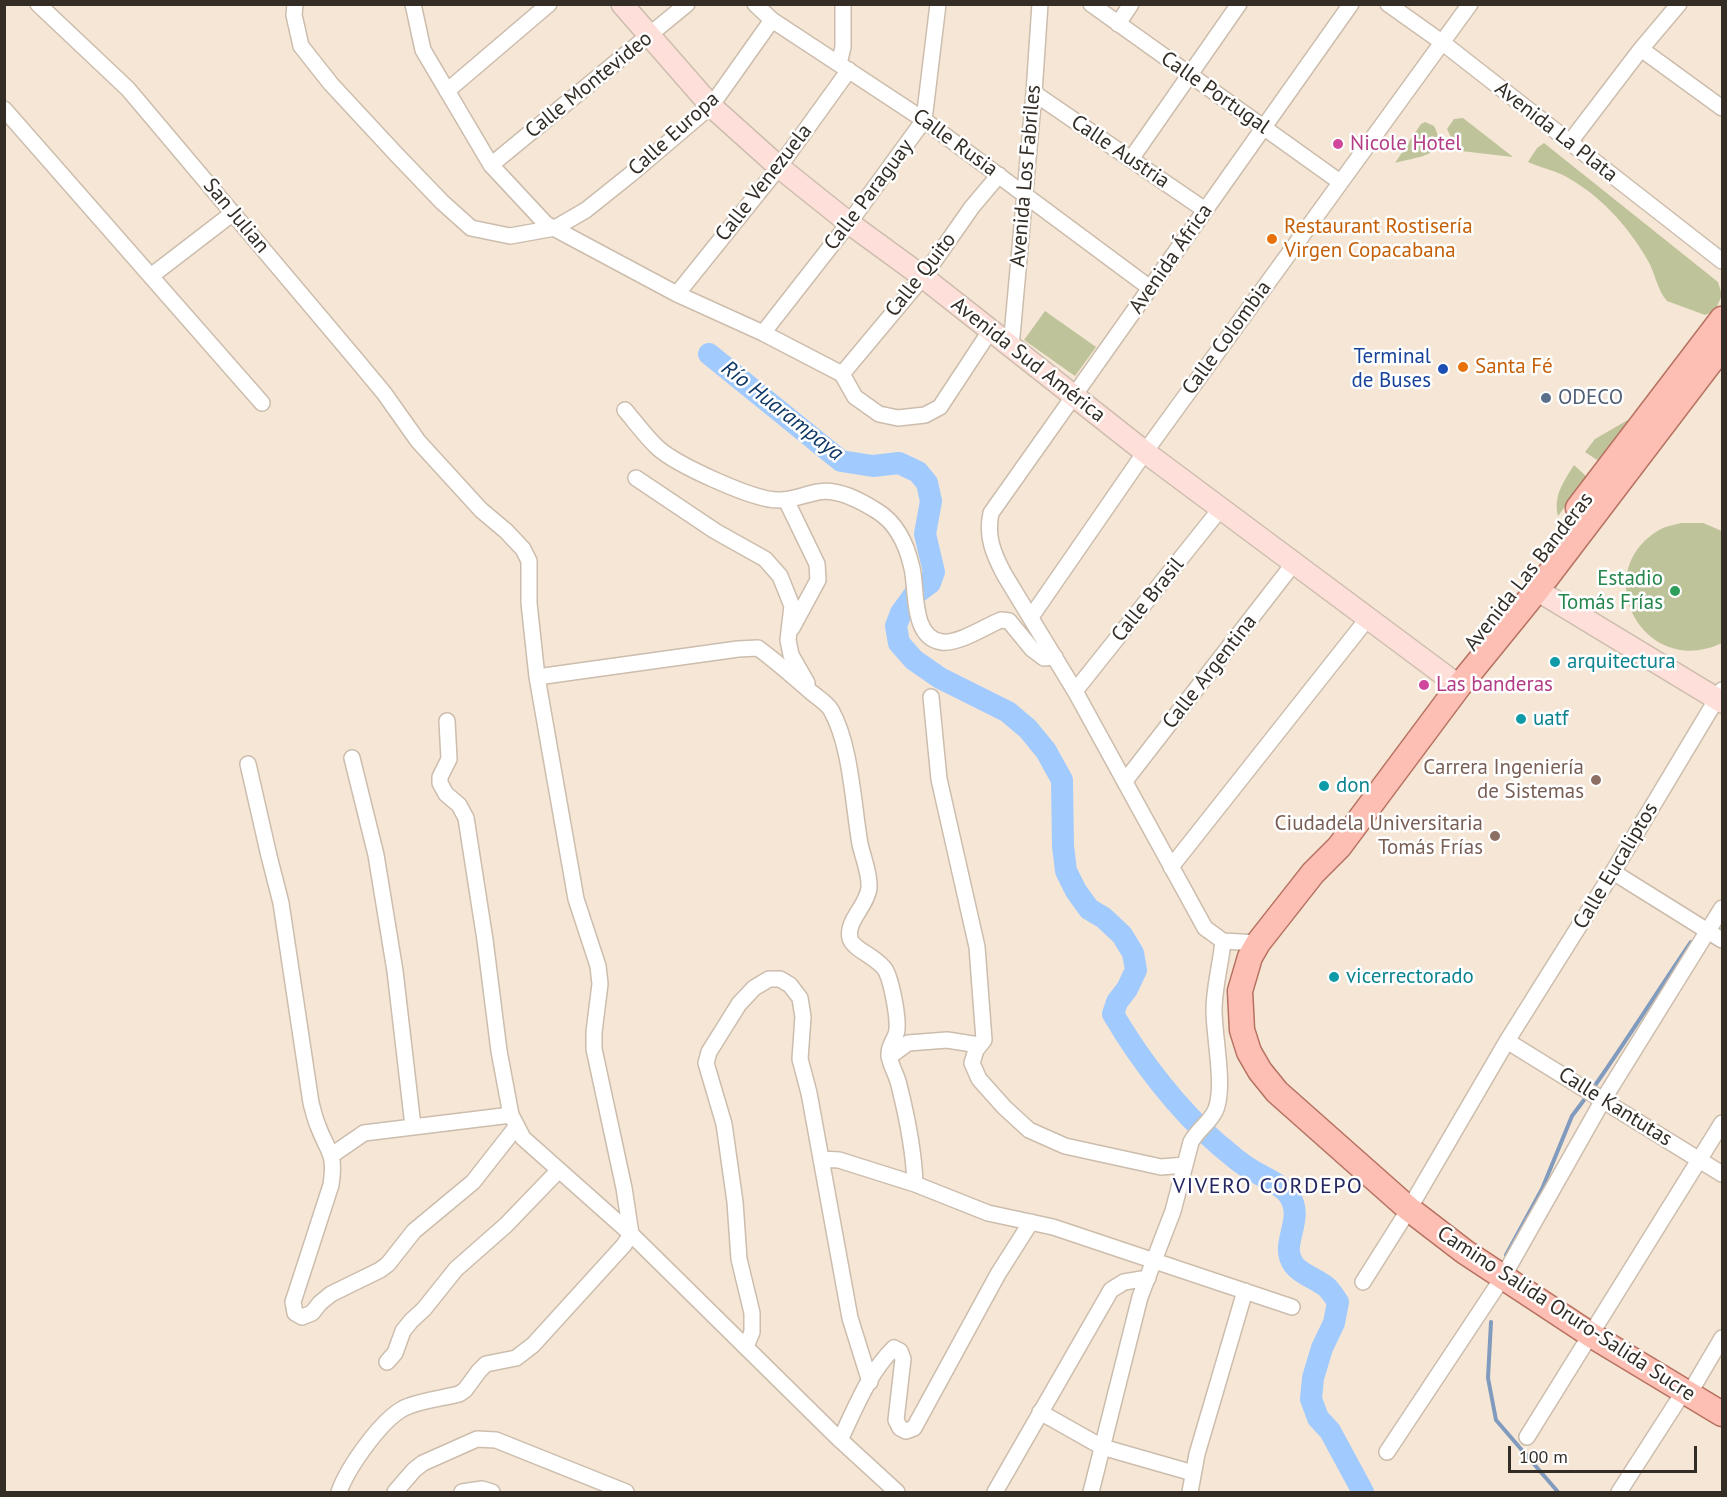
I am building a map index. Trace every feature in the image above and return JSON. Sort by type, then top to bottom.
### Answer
[{"type":"main road","name":"Avenida Sud América","points":[[622,4],[711,106],[778,167],[849,224],[923,277],[1145,452],[1453,682]]},
{"type":"main road","name":"Avenida Las Banderas","points":[[1313,873],[1339,847],[1453,682],[1722,319]]},
{"type":"main road","name":"Avenida Las Banderas","points":[[1453,682],[1537,590],[1722,347]]},
{"type":"main road","points":[[1537,590],[1721,697]]},
{"type":"main road","name":"Camino Salida Oruro-Salida Sucre","points":[[1313,873],[1258,943],[1244,975],[1240,991],[1242,1030],[1249,1052],[1260,1071],[1277,1092],[1409,1209],[1465,1252],[1592,1335],[1722,1414]]},
{"type":"street","name":"San Julian","points":[[38,4],[128,89],[384,393],[418,441],[481,510],[506,531],[529,561],[529,603],[537,677],[576,899],[598,966],[600,984],[594,1049],[624,1188],[631,1234]]},
{"type":"street","points":[[295,4],[294,15],[300,46],[331,84],[396,154],[442,202],[471,228],[510,236],[555,228]]},
{"type":"street","points":[[413,4],[423,50],[491,165],[546,224],[677,294],[763,333],[842,374],[855,397],[879,414],[898,418],[925,415],[940,407],[990,331]]},
{"type":"street","points":[[447,91],[549,4]]},
{"type":"street","name":"Calle Montevideo","points":[[491,165],[687,4]]},
{"type":"street","name":"Calle Rusia","points":[[755,4],[772,20],[924,120],[1150,288]]},
{"type":"street","points":[[843,4],[844,67]]},
{"type":"street","name":"Calle Paraguay","points":[[763,333],[849,224],[924,120],[938,4]]},
{"type":"street","name":"Avenida Los Fabriles","points":[[1011,347],[1040,4]]},
{"type":"street","name":"Calle Portugal","points":[[1091,4],[1340,182]]},
{"type":"street","points":[[1118,24],[1131,4]]},
{"type":"street","points":[[1131,159],[1239,4]]},
{"type":"street","name":"Avenida África","points":[[1031,617],[995,557],[988,528],[991,513],[1351,4]]},
{"type":"street","name":"Avenida La Plata","points":[[1388,4],[1443,43],[1722,261]]},
{"type":"street","name":"Calle Colombia","points":[[1031,617],[1145,452],[1470,4]]},
{"type":"street","points":[[1570,142],[1678,4]]},
{"type":"street","name":"Calle Europa","points":[[555,228],[586,210],[711,106],[772,20]]},
{"type":"street","points":[[1641,49],[1722,108]]},
{"type":"street","name":"Calle Venezuela","points":[[677,294],[778,167],[844,67]]},
{"type":"street","name":"Calle Austria","points":[[1034,93],[1205,210]]},
{"type":"street","points":[[4,109],[262,403]]},
{"type":"street","name":"Calle Quito","points":[[842,374],[923,277],[972,207],[999,175]]},
{"type":"street","points":[[151,276],[233,213]]},
{"type":"street","points":[[625,410],[660,449],[710,478],[767,499],[786,500],[832,490],[859,501],[887,518],[905,547],[912,569],[918,615],[923,628],[930,637],[943,642],[957,640],[1001,620],[1009,621],[1032,649],[1044,658],[1055,657]]},
{"type":"street","points":[[636,478],[715,531],[765,559],[780,576],[792,606],[788,636],[791,655],[813,693]]},
{"type":"street","points":[[786,500],[817,564],[818,580],[788,636]]},
{"type":"street","name":"Calle Brasil","points":[[1075,691],[1221,508]]},
{"type":"street","name":"Calle Argentina","points":[[1125,781],[1294,563]]},
{"type":"street","points":[[1031,617],[1075,691],[1205,928],[1223,941],[1258,943]]},
{"type":"street","points":[[1171,867],[1368,618]]},
{"type":"street","points":[[537,677],[758,648],[830,708],[837,724],[847,762],[860,843],[869,878],[869,890],[865,902],[851,926],[849,936],[852,944],[871,956],[885,970],[891,990],[897,1030],[889,1048],[890,1057],[901,1092],[914,1161],[915,1184]]},
{"type":"street","points":[[931,697],[939,779],[977,947],[984,1040],[979,1045],[972,1063],[979,1079],[1029,1130],[1065,1146],[1161,1167],[1185,1165]]},
{"type":"street","name":"Calle Eucaliptos","points":[[1363,1282],[1508,1041],[1721,697]]},
{"type":"street","points":[[447,721],[449,759],[440,777],[440,783],[446,794],[459,805],[466,818],[486,940],[499,1051],[514,1121],[523,1138],[631,1234],[840,1440],[897,1492]]},
{"type":"street","points":[[352,758],[376,855],[395,971],[413,1126]]},
{"type":"street","points":[[248,764],[281,903],[311,1103],[318,1126],[332,1155],[334,1169],[332,1185],[293,1302],[295,1313],[302,1317],[312,1313],[331,1294],[388,1264],[414,1231],[473,1182],[514,1121]]},
{"type":"street","points":[[1613,872],[1722,940]]},
{"type":"street","points":[[1387,1452],[1503,1277],[1603,1100],[1722,908]]},
{"type":"street","points":[[1091,1492],[1140,1298],[1173,1211],[1191,1142],[1217,1107],[1219,1087],[1214,1009],[1223,941]]},
{"type":"street","points":[[746,1347],[752,1332],[752,1313],[739,1259],[735,1202],[724,1124],[706,1063],[710,1052],[740,1004],[754,988],[769,980],[780,979],[790,985],[800,998],[803,1017],[800,1059],[809,1093],[850,1318],[870,1382]]},
{"type":"street","points":[[890,1057],[908,1043],[947,1040],[979,1045]]},
{"type":"street","name":"Calle Kantutas","points":[[1508,1041],[1722,1174]]},
{"type":"street","points":[[332,1155],[364,1133],[413,1126],[514,1121]]},
{"type":"street","points":[[1527,1437],[1722,1123]]},
{"type":"street","points":[[821,1159],[839,1160],[915,1184],[988,1213],[1053,1227],[1292,1306]]},
{"type":"street","points":[[387,1362],[395,1353],[403,1331],[456,1269],[506,1226],[559,1170]]},
{"type":"street","points":[[840,1440],[870,1382],[887,1354],[894,1348],[900,1351],[903,1359],[896,1420],[900,1428],[906,1431],[914,1428],[998,1274],[1031,1222]]},
{"type":"street","points":[[339,1492],[343,1480],[387,1420],[406,1406],[459,1394],[486,1364],[516,1359],[533,1345],[624,1245],[631,1234]]},
{"type":"street","points":[[995,1492],[1111,1290],[1124,1281],[1148,1278]]},
{"type":"street","points":[[1190,1492],[1197,1454],[1245,1291]]},
{"type":"street","points":[[1619,1492],[1722,1338]]},
{"type":"street","points":[[1040,1412],[1102,1447],[1193,1473]]},
{"type":"street","points":[[395,1492],[423,1463],[477,1439],[496,1440],[626,1492]]},
{"type":"street","points":[[462,1492],[482,1489],[492,1492]]},
{"type":"green space","points":[[1463,118],[1513,157],[1452,150],[1447,129],[1454,119]]},
{"type":"green space","points":[[1425,122],[1434,126],[1438,136],[1435,149],[1429,154],[1395,163],[1421,124]]},
{"type":"green space","points":[[1544,143],[1718,282],[1722,295],[1715,311],[1705,315],[1667,301],[1647,259],[1611,211],[1588,191],[1563,175],[1528,162],[1537,148]]},
{"type":"green space","points":[[1045,311],[1096,347],[1075,376],[1024,340]]},
{"type":"green space","points":[[1633,417],[1603,456],[1597,460],[1585,452],[1595,439]]},
{"type":"green space","points":[[1574,465],[1587,477],[1558,516],[1558,495]]},
{"type":"green space","name":"Estadio Tomás Frías","points":[[1681,523],[1703,523],[1722,531],[1722,643],[1694,651],[1669,647],[1649,635],[1634,617],[1627,594],[1628,571],[1638,549],[1659,530]]},
{"type":"waterway","name":"Río Huarampaya","points":[[709,354],[841,461],[873,466],[899,463],[918,472],[927,483],[931,501],[925,534],[934,572],[930,583],[914,595],[901,613],[896,626],[899,643],[914,660],[940,678],[1008,712],[1028,729],[1046,751],[1062,780],[1063,846],[1066,871],[1076,891],[1089,909],[1104,918],[1122,935],[1133,953],[1136,970],[1127,989],[1117,1002],[1113,1014],[1135,1049],[1189,1116],[1236,1159],[1275,1183],[1289,1195],[1295,1214],[1290,1240],[1290,1257],[1297,1268],[1320,1282],[1338,1302],[1334,1323],[1322,1348],[1313,1378],[1311,1399],[1318,1418],[1330,1431],[1363,1492]]},
{"type":"waterway","points":[[1596,1084],[1691,942]]},
{"type":"waterway","points":[[1506,1255],[1542,1189],[1572,1116],[1584,1100]]},
{"type":"waterway","points":[[1491,1322],[1488,1378],[1496,1420],[1558,1492]]},
{"type":"place","name":"Nicole Hotel","points":[[1338,144]]},
{"type":"place","name":"Restaurant Rostisería Virgen Copacabana","points":[[1272,239]]},
{"type":"place","name":"Santa Fé","points":[[1463,367]]},
{"type":"place","name":"Terminal de Buses","points":[[1443,369]]},
{"type":"place","name":"ODECO","points":[[1546,398]]},
{"type":"place","name":"Estadio Tomás Frías","points":[[1675,591]]},
{"type":"place","name":"arquitectura","points":[[1555,662]]},
{"type":"place","name":"Las banderas","points":[[1424,685]]},
{"type":"place","name":"uatf","points":[[1521,719]]},
{"type":"place","name":"Carrera Ingeniería de Sistemas","points":[[1596,780]]},
{"type":"place","name":"don","points":[[1324,786]]},
{"type":"place","name":"Ciudadela Universitaria Tomás Frías","points":[[1495,836]]},
{"type":"place","name":"vicerrectorado","points":[[1334,977]]},
{"type":"district","name":"VIVERO CORDEPO","points":[[1268,1187]]}]
